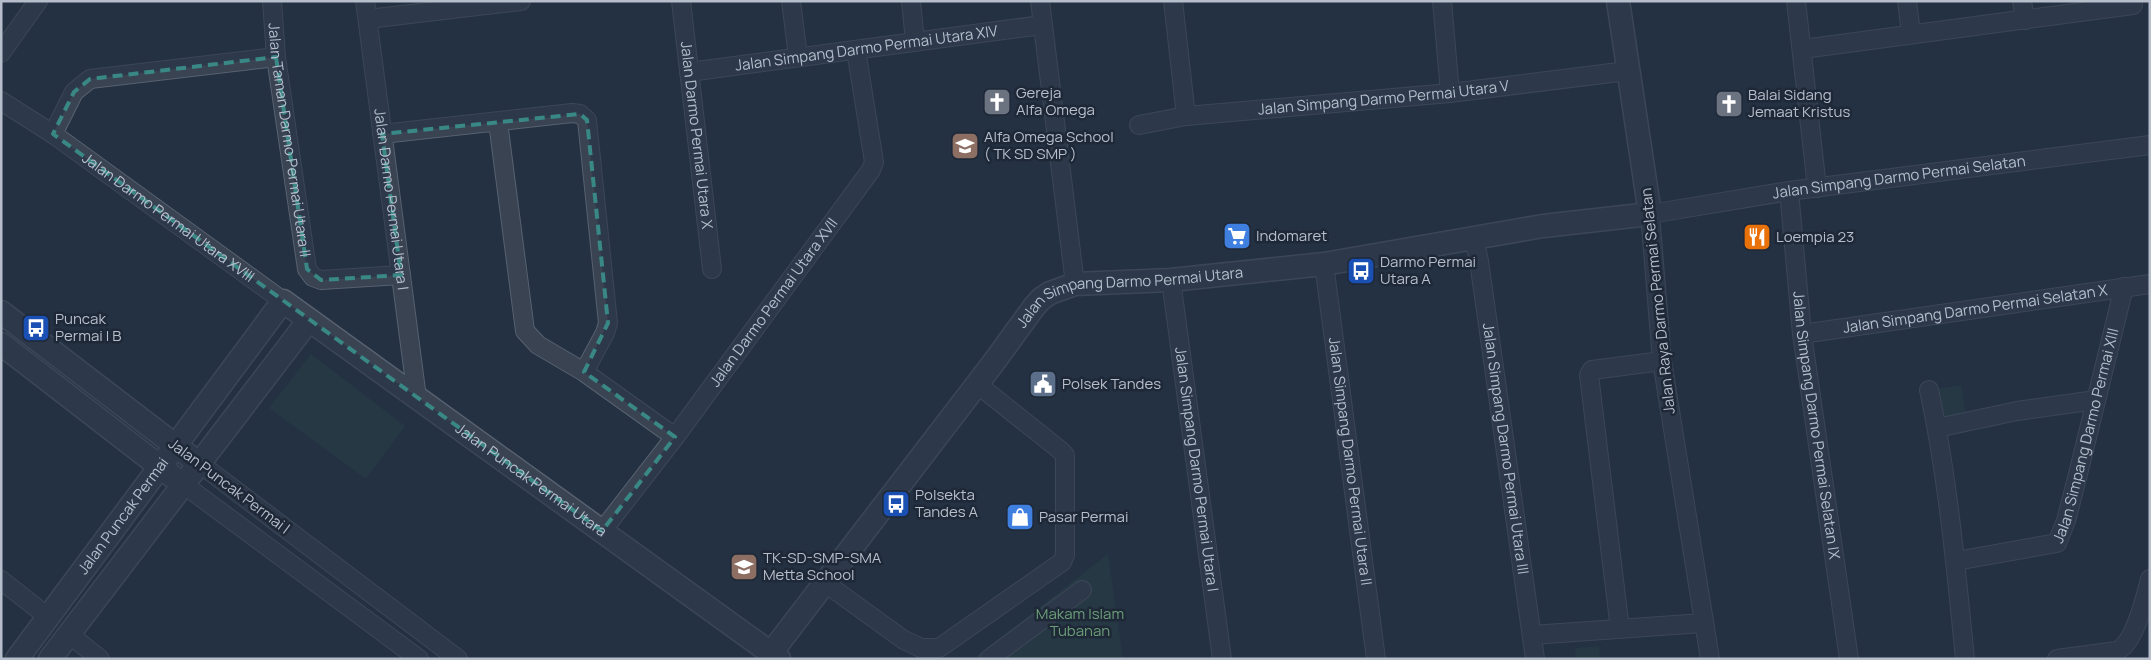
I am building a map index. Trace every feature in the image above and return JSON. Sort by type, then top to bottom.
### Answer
[{"type":"street","points":[[1,53],[38,1]]},
{"type":"street","name":"Jalan Taman Darmo Permai Utara II","points":[[272,1],[276,57],[307,268],[313,277],[321,280],[401,275]]},
{"type":"street","name":"Jalan Darmo Permai Utara I","points":[[365,1],[416,398]]},
{"type":"street","points":[[368,19],[486,3],[521,1]]},
{"type":"street","name":"Jalan Darmo Permai Utara X","points":[[681,1],[712,269]]},
{"type":"street","points":[[791,1],[798,57]]},
{"type":"street","points":[[911,1],[916,42]]},
{"type":"street","points":[[1040,1],[1076,284]]},
{"type":"street","points":[[1173,1],[1186,116]]},
{"type":"street","points":[[1442,1],[1450,93]]},
{"type":"street","name":"Jalan Raya Darmo Permai Selatan","points":[[1618,1],[1650,214],[1662,361],[1710,659]]},
{"type":"street","points":[[1796,1],[1803,49],[1817,188]]},
{"type":"street","points":[[1907,1],[1911,34]]},
{"type":"street","points":[[2022,1],[2025,20]]},
{"type":"street","points":[[1803,49],[2133,5],[2132,1]]},
{"type":"street","name":"Jalan Simpang Darmo Permai Utara XIV","points":[[689,72],[1042,26]]},
{"type":"street","name":"Jalan Darmo Permai Utara XVII","points":[[602,531],[675,437],[871,170],[874,162],[856,50]]},
{"type":"street","points":[[53,134],[74,92],[90,79],[276,57]]},
{"type":"street","name":"Jalan Simpang Darmo Permai Utara V","points":[[1139,125],[1186,116],[1450,93],[1627,70]]},
{"type":"street","name":"Jalan Darmo Permai Utara XVIII","points":[[1,101],[53,134],[283,301]]},
{"type":"street","points":[[382,134],[572,113],[580,114],[586,120],[608,322],[605,333],[584,372]]},
{"type":"street","points":[[498,122],[525,331],[538,345],[584,372],[675,437]]},
{"type":"street","name":"Jalan Simpang Darmo Permai Selatan","points":[[1650,214],[1789,191],[2150,145]]},
{"type":"street","name":"Jalan Simpang Darmo Permai Selatan IX","points":[[1789,191],[1802,334],[1849,659]]},
{"type":"street","name":"Jalan Simpang Darmo Permai Utara","points":[[775,656],[825,583],[1041,298],[1050,293],[1076,284],[1171,280],[1324,264],[1543,226],[1650,214]]},
{"type":"street","name":"Jalan Simpang Darmo Permai Utara III","points":[[1474,239],[1506,440],[1535,659]]},
{"type":"street","name":"Jalan Simpang Darmo Permai Utara II","points":[[1324,264],[1376,659]]},
{"type":"street","name":"Jalan Simpang Darmo Permai Utara I","points":[[1171,280],[1222,659]]},
{"type":"street","name":"Jalan Simpang Darmo Permai Selatan X","points":[[1802,334],[2150,284]]},
{"type":"street","name":"Jalan Simpang Darmo Permai XIII","points":[[1956,561],[2057,543],[2075,488],[2124,287]]},
{"type":"street","name":"Jalan Puncak Permai Utara","points":[[283,301],[775,656]]},
{"type":"street","name":"Jalan Puncak Permai","points":[[17,659],[283,301]]},
{"type":"street","name":"Jalan Puncak Permai I","points":[[1,312],[458,659]]},
{"type":"street","name":"Jalan Puncak Permai","points":[[50,659],[309,320]]},
{"type":"street","name":"Jalan Puncak Permai I","points":[[1,344],[183,484],[419,659]]},
{"type":"street","points":[[1620,629],[1589,375],[1592,370],[1662,361]]},
{"type":"street","points":[[825,583],[904,640],[929,650],[939,648],[1062,562],[1065,555],[1065,455],[977,384]]},
{"type":"street","points":[[1929,390],[1937,428],[1956,561],[1965,659]]},
{"type":"street","points":[[1937,428],[2017,411],[2096,400]]},
{"type":"street","points":[[2057,659],[2117,651],[2124,648],[2135,626],[2150,579]]},
{"type":"street","points":[[1,580],[48,617]]},
{"type":"street","points":[[989,659],[1082,590]]},
{"type":"street","points":[[1532,635],[1703,623]]},
{"type":"street","points":[[69,634],[100,659]]},
{"type":"highlighted area","points":[[276,57],[307,269],[321,280],[401,275],[382,134],[580,114],[587,120],[608,323],[584,372],[675,437],[602,531],[53,134],[74,92],[90,79]]},
{"type":"green space","points":[[311,354],[405,426],[366,479],[269,408]]},
{"type":"green space","points":[[1961,385],[1967,421],[1940,419],[1931,390]]},
{"type":"green space","name":"Makam Islam Tubanan","points":[[1108,554],[1123,659],[973,659]]},
{"type":"green space","points":[[1599,646],[1600,659],[1576,659],[1575,648]]},
{"type":"place","name":"Gereja Alfa Omega","points":[[997,102]]},
{"type":"place","name":"Balai Sidang Jemaat Kristus","points":[[1729,104]]},
{"type":"place","name":"Alfa Omega School ( TK SD SMP )","points":[[965,146]]},
{"type":"place","name":"Indomaret","points":[[1237,236]]},
{"type":"place","name":"Loempia 23","points":[[1757,237]]},
{"type":"place","name":"Darmo Permai Utara A","points":[[1361,271]]},
{"type":"place","name":"Puncak Permai I B","points":[[36,328]]},
{"type":"place","name":"Polsek Tandes","points":[[1043,384]]},
{"type":"place","name":"Polsekta Tandes A","points":[[896,504]]},
{"type":"place","name":"Pasar Permai","points":[[1020,517]]},
{"type":"place","name":"TK-SD-SMP-SMA Metta School","points":[[744,567]]}]
